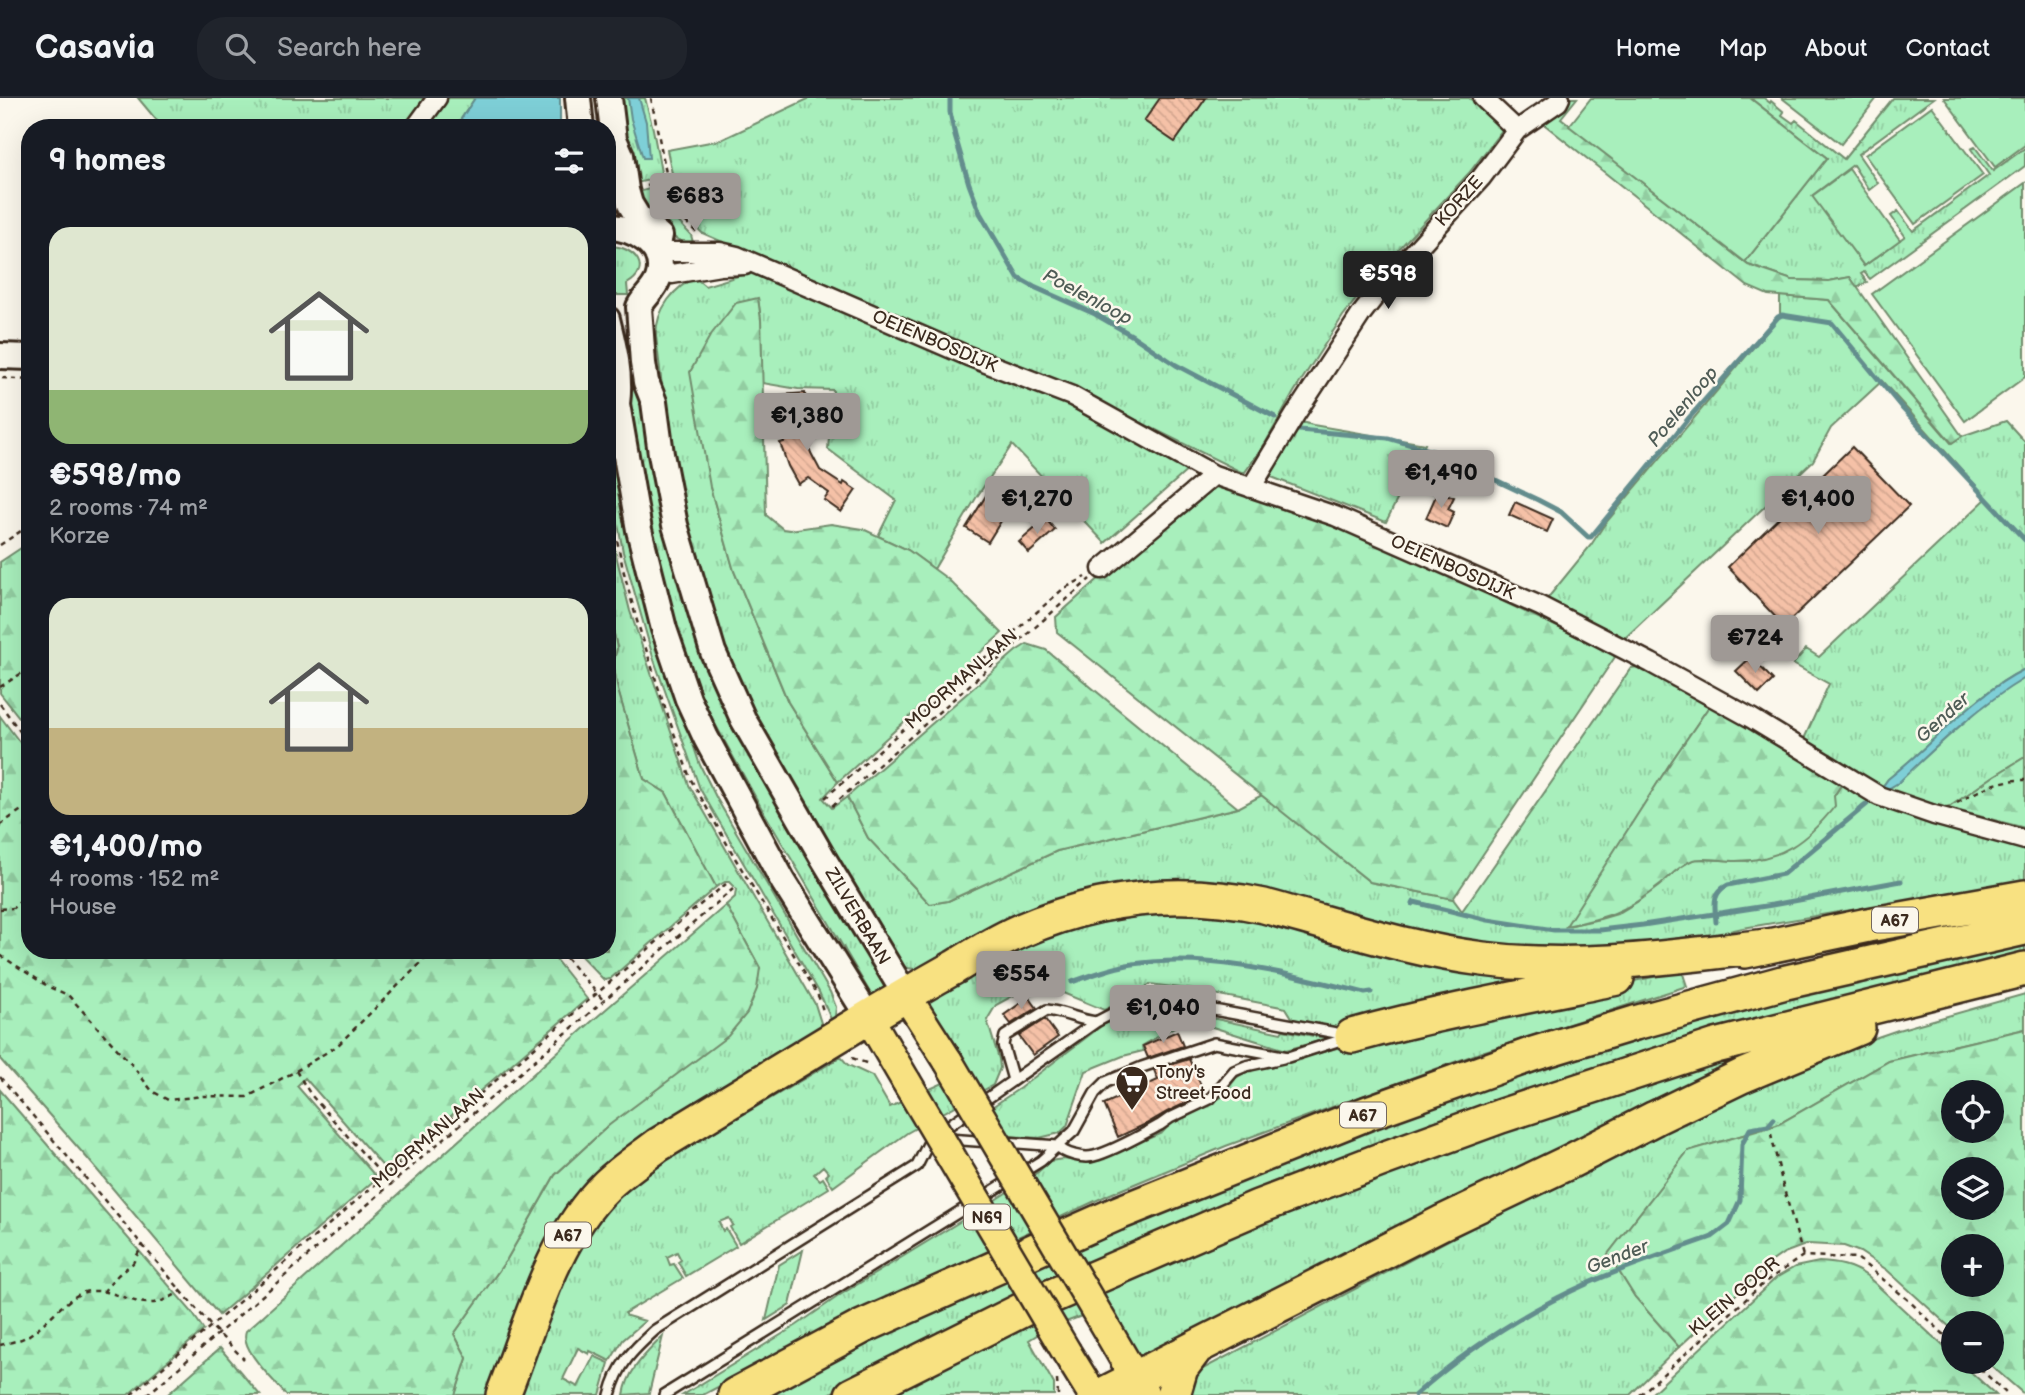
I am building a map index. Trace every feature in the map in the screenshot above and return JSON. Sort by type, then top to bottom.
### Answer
[{"type":"highway","name":"A67","points":[[503,1395],[561,1249],[582,1214],[606,1185],[658,1145],[905,994],[1020,931],[1114,901],[1196,896],[1240,900],[1419,948],[1508,962],[1549,964],[1663,959],[1766,946]]},
{"type":"highway","name":"A67","points":[[1352,1036],[1494,1002],[1868,925],[2025,897]]},
{"type":"highway","name":"A67","points":[[735,1395],[862,1327],[1116,1214],[1380,1108],[1533,1054],[1635,1023],[1782,983],[2025,928]]},
{"type":"highway","points":[[1102,1395],[1141,1387],[1196,1348],[1441,1223],[1742,1076],[1844,1033],[2025,970]]},
{"type":"highway","points":[[852,1395],[1036,1303],[1258,1207],[1501,1116],[1716,1046],[2025,970]]},
{"type":"highway","points":[[1173,1395],[1181,1368],[1196,1348]]},
{"type":"main road","points":[[578,98],[580,119]]},
{"type":"main road","points":[[609,98],[612,119]]},
{"type":"main road","points":[[616,187],[624,224],[643,237],[666,259],[659,265],[659,275],[652,290],[641,302],[644,313],[616,318]]},
{"type":"main road","name":"ZILVERBAAN","points":[[644,313],[646,382],[654,402],[661,454],[676,525],[713,652],[743,719],[823,858],[948,1061],[1141,1387]]},
{"type":"main road","points":[[0,356],[21,357]]},
{"type":"main road","points":[[616,365],[620,386],[617,404],[639,530],[664,629],[688,699],[706,738],[783,880],[869,1018]]},
{"type":"main road","name":"N69","points":[[869,1018],[1062,1365],[1093,1395]]},
{"type":"street","points":[[422,119],[437,98]]},
{"type":"street","points":[[1483,98],[1517,130]]},
{"type":"street","name":"KORZE","points":[[1251,488],[1295,415],[1362,313],[1383,286],[1481,177],[1517,130],[1560,98]]},
{"type":"street","name":"OEIENBOSDIJK","points":[[666,259],[719,252],[737,256],[968,356],[1072,397],[1214,475],[1335,516],[1540,606],[1751,718],[1879,796],[1934,815],[2025,840]]},
{"type":"street","points":[[1102,569],[1214,475]]},
{"type":"lane","name":"A67","points":[[610,1395],[629,1353],[655,1330],[917,1166],[931,1138],[1096,1022],[1127,1006],[1144,1002],[1171,1002],[1352,1036]]},
{"type":"lane","points":[[1013,1080],[1003,1045],[1005,1036],[1047,1010],[1064,1012],[1081,1020],[1096,1022]]},
{"type":"lane","name":"A67","points":[[931,1138],[1058,1146],[1061,1150],[1077,1155],[1095,1156],[1210,1099],[1234,1071],[1352,1036]]},
{"type":"lane","name":"A67","points":[[664,1395],[1041,1161],[1074,1130],[1095,1093],[1106,1082],[1142,1067],[1214,1044],[1288,1057]]},
{"type":"path","points":[[651,98],[672,203],[693,231]]},
{"type":"path","points":[[0,378],[21,379]]},
{"type":"path","points":[[0,545],[21,531]]},
{"type":"path","name":"MOORMANLAAN","points":[[825,797],[1063,589],[1102,569]]},
{"type":"path","name":"MOORMANLAAN","points":[[832,806],[1102,569]]},
{"type":"path","points":[[0,687],[21,674]]},
{"type":"path","points":[[0,704],[21,733]]},
{"type":"path","points":[[1934,815],[1987,787],[2009,780],[2025,780]]},
{"type":"path","points":[[0,825],[21,810]]},
{"type":"path","name":"MOORMANLAAN","points":[[131,1395],[726,884]]},
{"type":"path","name":"MOORMANLAAN","points":[[147,1395],[733,889]]},
{"type":"path","points":[[0,909],[13,908],[21,900]]},
{"type":"path","points":[[0,955],[49,987],[68,995],[152,1091],[168,1100],[203,1096],[247,1097],[337,1046],[425,959]]},
{"type":"path","points":[[567,959],[604,1001]]},
{"type":"path","points":[[296,1070],[311,1095],[390,1185]]},
{"type":"path","points":[[0,1077],[211,1325],[244,1359]]},
{"type":"path","points":[[1771,1134],[1803,1256]]},
{"type":"path","points":[[103,1292],[117,1275],[133,1263],[144,1244]]},
{"type":"path","name":"KLEIN GOOR","points":[[1640,1395],[1765,1282],[1803,1256],[1857,1258],[1941,1332]]},
{"type":"path","points":[[0,1345],[25,1337],[52,1317],[76,1294],[103,1292],[153,1304],[170,1299],[182,1290]]},
{"type":"path","points":[[1058,1395],[1062,1365]]},
{"type":"path","points":[[1986,1374],[2008,1395]]},
{"type":"green space","points":[[138,98],[431,98],[416,119],[156,119]]},
{"type":"green space","points":[[447,98],[475,98],[461,119],[432,119]]},
{"type":"green space","points":[[617,98],[645,98],[661,172],[657,178],[632,184]]},
{"type":"green space","points":[[810,98],[1469,98],[1494,116],[1502,130],[1469,173],[1374,276],[1343,316],[1294,392],[1266,442],[1245,472],[1241,472],[1083,394],[958,345],[702,233],[680,211],[667,150],[721,140]]},
{"type":"green space","points":[[1559,98],[1577,98],[1561,118],[1748,265],[1792,280],[1829,281],[1850,277],[1962,436],[1952,443],[1829,300],[1768,295],[1747,286],[1545,125],[1544,119]]},
{"type":"green space","points":[[1591,98],[1750,98],[1827,158],[1745,262],[1569,126]]},
{"type":"green space","points":[[1750,98],[1764,98],[1770,103],[1771,101],[1784,112],[1782,115],[1793,123],[1796,120],[1844,159],[1893,98],[1934,98],[1858,154],[1878,183],[1869,190],[1853,165],[1813,195],[1864,266],[1905,236],[1891,216],[1898,211],[1913,231],[1989,175],[1971,149],[1975,147],[1993,171],[2025,148],[2025,166],[1870,279],[1864,272],[1861,274],[1867,282],[1857,288],[1850,277],[1829,281],[1792,280],[1745,262],[1827,158]]},
{"type":"green space","points":[[1782,98],[1877,98],[1841,144]]},
{"type":"green space","points":[[1944,98],[2025,98],[2025,145],[1995,167]]},
{"type":"green space","points":[[1932,106],[1983,175],[1915,224],[1865,155]]},
{"type":"green space","points":[[1849,169],[1900,240],[1864,266],[1812,196]]},
{"type":"green space","points":[[2025,183],[2025,377],[1965,421],[1872,294]]},
{"type":"green space","points":[[656,187],[664,189],[671,214],[691,235],[694,246],[667,232],[652,218],[635,193]]},
{"type":"green space","points":[[616,247],[627,250],[638,260],[640,266],[635,278],[627,284],[628,295],[616,295]]},
{"type":"green space","points":[[755,271],[1033,385],[1189,469],[1105,543],[1012,445],[976,498],[934,569],[908,550],[878,536],[896,500],[828,449],[833,390],[798,389],[762,383],[758,298],[710,487],[734,571],[788,702],[838,782],[823,798],[832,808],[847,797],[868,838],[930,904],[948,901],[1057,851],[1238,808],[1262,795],[1370,882],[1453,899],[1462,911],[1631,668],[1638,667],[1712,702],[1567,926],[1617,914],[1694,859],[1748,861],[1834,796],[1843,782],[2025,847],[2025,881],[1634,949],[1484,947],[1201,888],[923,970],[907,968],[902,965],[772,754],[722,646],[693,558],[669,445],[657,326],[668,300],[689,281],[698,276],[705,286]]},
{"type":"green space","points":[[1780,296],[1829,300],[1951,443],[1962,436],[2006,421],[2025,442],[2025,669],[1972,705],[1883,786],[1804,739],[1829,684],[1793,664],[1806,649],[1819,657],[1987,498],[1882,381],[1831,428],[1813,461],[1625,638],[1547,599],[1604,525],[1780,316]]},
{"type":"green space","points":[[758,298],[761,320],[766,515],[783,529],[831,524],[863,529],[908,550],[949,580],[1002,633],[838,782],[788,702],[734,571],[710,487],[690,372],[710,336],[736,303]]},
{"type":"green space","points":[[642,387],[670,543],[888,987],[872,996],[762,809],[693,684],[665,603],[625,390]]},
{"type":"green space","points":[[1297,421],[1425,444],[1386,522],[1269,476]]},
{"type":"green space","points":[[616,446],[652,622],[700,765],[717,799],[830,992],[836,1007],[834,1026],[819,992],[700,789],[653,657],[623,552],[616,513]]},
{"type":"green space","points":[[1208,481],[1340,527],[1403,554],[1610,652],[1615,657],[1453,899],[1370,882],[1057,632],[1056,617]]},
{"type":"green space","points":[[21,548],[21,720],[0,693],[0,562]]},
{"type":"green space","points":[[616,555],[630,611],[689,785],[815,1004],[821,1023],[829,1036],[620,1156],[496,1395],[455,1395],[467,1358],[454,1334],[507,1259],[555,1175],[608,1126],[760,968],[726,905],[735,897],[736,889],[729,882],[716,887],[666,793],[644,779],[618,691]]},
{"type":"green space","points":[[1027,644],[1046,650],[1238,808],[1057,851],[948,901],[930,904],[868,838],[847,797]]},
{"type":"green space","points":[[2025,678],[2025,757],[1948,808],[1903,796],[1889,789],[1973,714]]},
{"type":"green space","points":[[616,679],[644,779],[666,793],[716,887],[610,979],[604,980],[584,959],[616,959]]},
{"type":"green space","points":[[1712,702],[1843,782],[1834,796],[1835,806],[1803,839],[1780,853],[1752,860],[1693,860],[1626,908],[1604,917],[1566,926],[1671,762]]},
{"type":"green space","points":[[0,716],[21,744],[21,959],[555,959],[587,999],[387,1171],[305,1078],[297,1086],[377,1178],[219,1315],[0,1059]]},
{"type":"green space","points":[[2025,757],[2025,828],[1948,808],[1994,776]]},
{"type":"green space","points":[[726,905],[760,968],[757,989],[747,1013],[728,1036],[608,1126],[555,1175],[507,1259],[454,1334],[467,1358],[455,1395],[286,1395],[248,1347],[246,1331]]},
{"type":"green space","points":[[1157,914],[1220,914],[1610,967],[1345,1027],[1329,1027],[1293,1019],[1286,1008],[1150,984],[1131,998],[1104,1010],[1046,986],[1031,986],[996,1005],[987,1020],[1000,1068],[993,1085],[907,1133],[833,1187],[826,1176],[829,1173],[823,1166],[814,1174],[820,1180],[823,1178],[829,1188],[739,1243],[730,1227],[733,1225],[729,1218],[719,1222],[736,1246],[686,1276],[678,1262],[681,1260],[677,1252],[667,1257],[670,1265],[674,1264],[683,1278],[625,1313],[645,1321],[623,1340],[610,1361],[578,1348],[563,1379],[578,1387],[594,1356],[609,1363],[600,1395],[516,1395],[563,1264],[617,1197],[657,1165],[841,1057],[848,1065],[872,1076],[890,1107],[961,1075],[927,1004],[996,963],[1040,942],[1083,927]]},
{"type":"green space","points":[[2025,938],[2025,955],[1842,999],[883,1364],[827,1395],[765,1395],[870,1338],[1122,1221],[1582,1048]]},
{"type":"green space","points":[[1682,971],[1687,986],[1482,1052],[1226,1146],[1108,1195],[855,1313],[703,1395],[683,1395],[992,1202],[1050,1161],[1063,1159],[1091,1163],[1162,1133],[1174,1120],[1222,1097],[1236,1078],[1247,1071],[1407,1028]]},
{"type":"green space","points":[[2025,994],[2025,1029],[1889,1061],[1777,1125],[1688,1151],[1608,1254],[1635,1297],[1679,1347],[1630,1395],[1187,1395],[1197,1372],[1677,1120],[1828,1054],[1898,1030]]},
{"type":"green space","points":[[1153,1010],[1179,1011],[1281,1033],[1283,1030],[1324,1038],[1286,1050],[1206,1025],[1192,1018],[1142,1046],[1143,1051],[1086,1071],[1067,1126],[1060,1133],[1039,1138],[976,1134],[977,1117],[1104,1024],[1134,1013]]},
{"type":"green space","points":[[2025,1029],[2025,1395],[2001,1374],[2004,1374],[2004,1311],[1941,1311],[1941,1319],[1887,1270],[1860,1252],[1844,1246],[1808,1244],[1784,1253],[1679,1347],[1635,1297],[1608,1254],[1688,1151],[1777,1125],[1889,1061]]},
{"type":"green space","points":[[1829,1030],[1137,1371],[1100,1309],[1045,1330],[1029,1340],[1054,1384],[1054,1395],[882,1395],[1111,1286],[1259,1222],[1504,1130]]},
{"type":"green space","points":[[0,1090],[191,1311],[204,1330],[128,1395],[0,1395]]},
{"type":"green space","points":[[803,1250],[790,1305],[766,1320],[779,1265]]},
{"type":"green space","points":[[1819,1262],[1832,1263],[1855,1269],[1867,1276],[1941,1344],[1941,1374],[1973,1374],[1996,1395],[1650,1395],[1776,1278],[1795,1267]]},
{"type":"green space","points":[[663,1336],[649,1393],[624,1395],[629,1377]]},
{"type":"green space","points":[[220,1348],[260,1395],[167,1395]]},
{"type":"water","points":[[475,98],[560,98],[560,119],[461,119]]},
{"type":"water","points":[[628,98],[639,98],[646,122],[649,158],[643,158],[631,119]]},
{"type":"water","points":[[2025,669],[2025,678],[1975,714],[1898,783],[1886,790],[1883,786],[1888,779],[1955,720],[1989,691]]},
{"type":"building","points":[[1160,98],[1206,98],[1175,142],[1144,121]]},
{"type":"building","points":[[805,393],[805,435],[811,453],[820,470],[856,490],[841,512],[824,500],[829,493],[808,478],[798,484],[780,443],[784,442],[781,395]]},
{"type":"building","points":[[1852,447],[1909,506],[1784,626],[1728,567]]},
{"type":"building","points":[[1422,458],[1440,466],[1430,488],[1412,480]]},
{"type":"building","points":[[992,486],[1014,500],[988,542],[966,528]]},
{"type":"building","points":[[1438,491],[1454,497],[1448,509],[1454,512],[1447,528],[1426,518]]},
{"type":"building","points":[[1515,502],[1553,519],[1547,532],[1509,515]]},
{"type":"building","points":[[1046,519],[1055,530],[1029,553],[1019,542]]},
{"type":"building","points":[[1751,657],[1773,680],[1759,694],[1736,671]]},
{"type":"building","points":[[1029,997],[1037,1008],[1011,1024],[1004,1015]]},
{"type":"building","points":[[1045,1019],[1058,1037],[1033,1055],[1019,1036]]},
{"type":"building","points":[[1177,1031],[1183,1046],[1148,1058],[1143,1046]]},
{"type":"building","points":[[1189,1059],[1205,1094],[1118,1137],[1104,1104],[1158,1080],[1154,1070]]},
{"type":"waterway","name":"Poelenloop","points":[[950,98],[955,136],[969,184],[980,213],[1018,278],[1095,314],[1176,365],[1275,417]]},
{"type":"waterway","name":"Poelenloop","points":[[1299,430],[1388,438],[1436,452],[1561,512],[1591,537],[1688,419],[1782,315],[1832,323],[1902,408],[2025,540]]},
{"type":"waterway","name":"Gender","points":[[1716,922],[1716,896],[1723,888],[1783,874],[1867,804]]},
{"type":"waterway","points":[[1413,904],[1414,902],[1488,920],[1554,930],[1600,930],[1772,905],[1901,881]]},
{"type":"waterway","points":[[1072,982],[1133,964],[1193,961],[1250,967],[1365,993],[1371,992]]},
{"type":"waterway","name":"Gender","points":[[1415,1395],[1477,1346],[1544,1305],[1606,1276],[1712,1237],[1729,1224],[1740,1200],[1742,1144],[1750,1129],[1768,1126],[1774,1119]]},
{"type":"place","name":"Tony's Street Food","points":[[1132,1112]]}]
